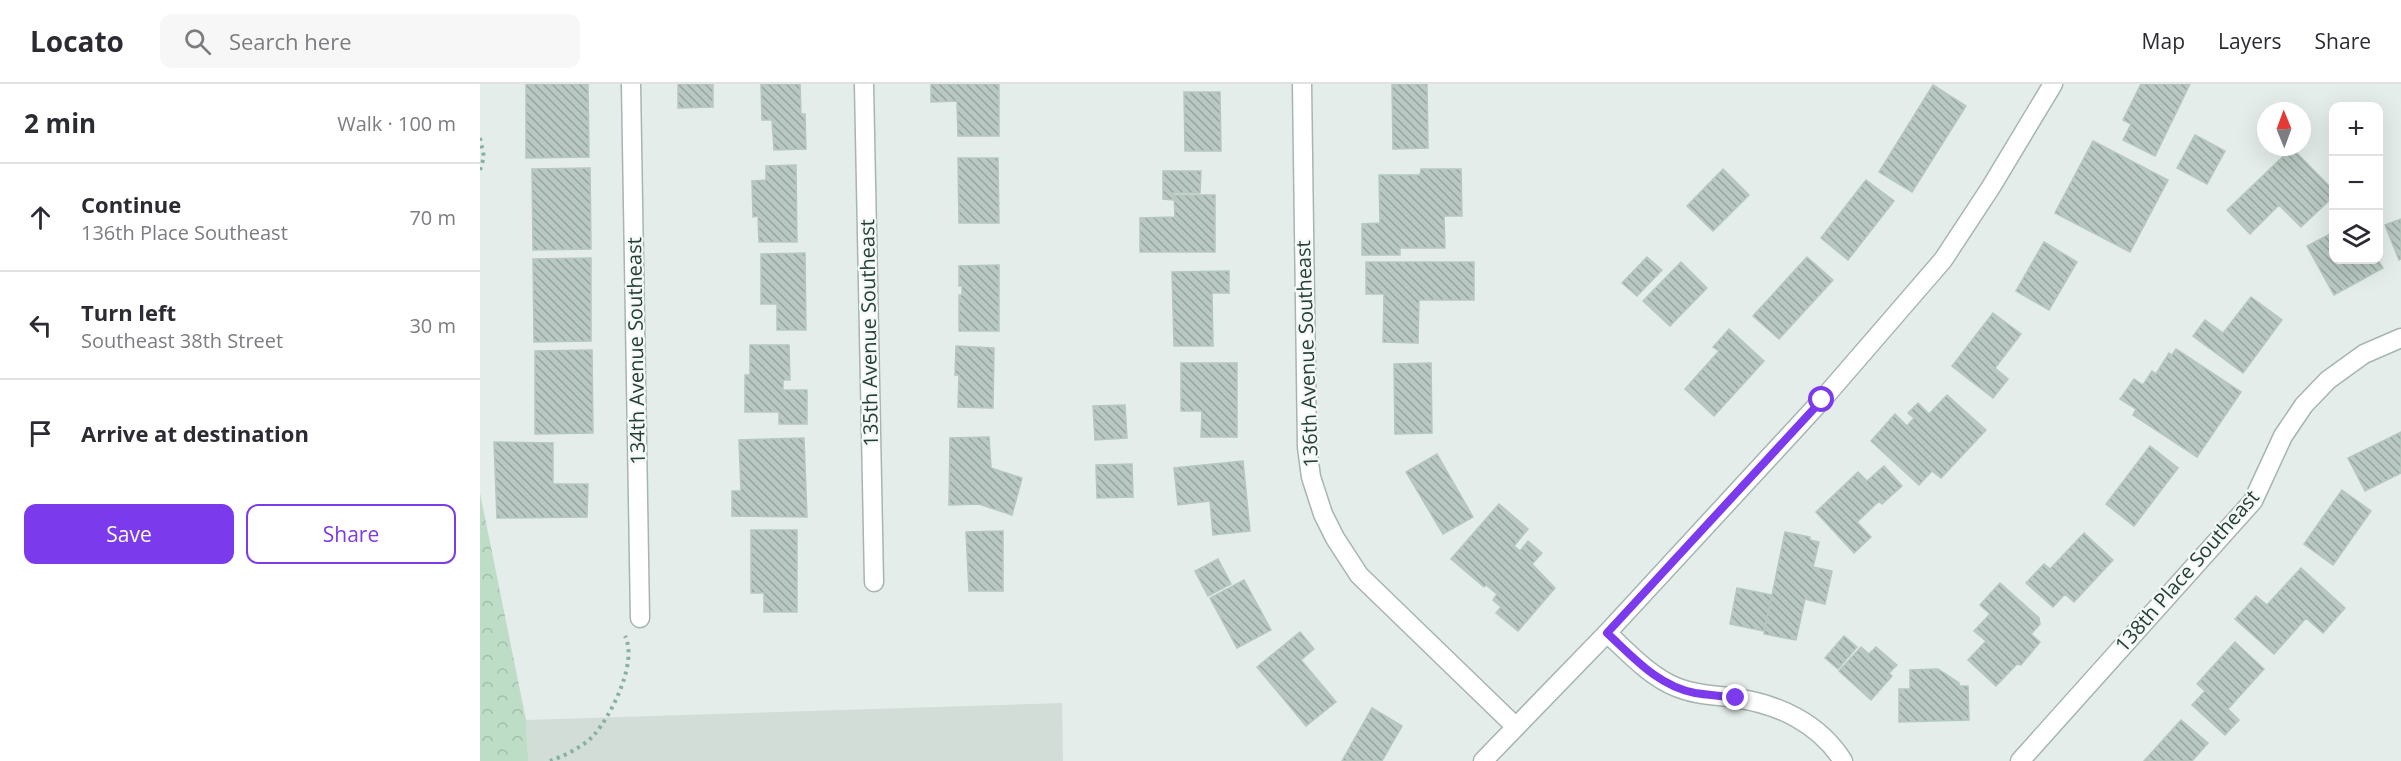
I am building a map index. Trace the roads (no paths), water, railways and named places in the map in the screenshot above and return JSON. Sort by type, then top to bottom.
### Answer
[{"type":"street","name":"134th Avenue Southeast","points":[[631,84],[640,618]]},
{"type":"street","name":"135th Avenue Southeast","points":[[864,84],[874,582]]},
{"type":"street","name":"136th Avenue Southeast","points":[[1302,84],[1307,447],[1311,477],[1323,514],[1335,538],[1359,575],[1515,726]]},
{"type":"street","points":[[1483,761],[1607,633],[1822,400],[1943,260],[1991,187],[2053,84]]},
{"type":"street","name":"138th Place Southeast","points":[[2020,761],[2253,501],[2283,436],[2304,405],[2328,380],[2364,354],[2401,338]]},
{"type":"street","points":[[1607,633],[1641,665],[1675,687],[1693,693],[1766,704],[1791,713],[1833,746],[1843,761]]}]
